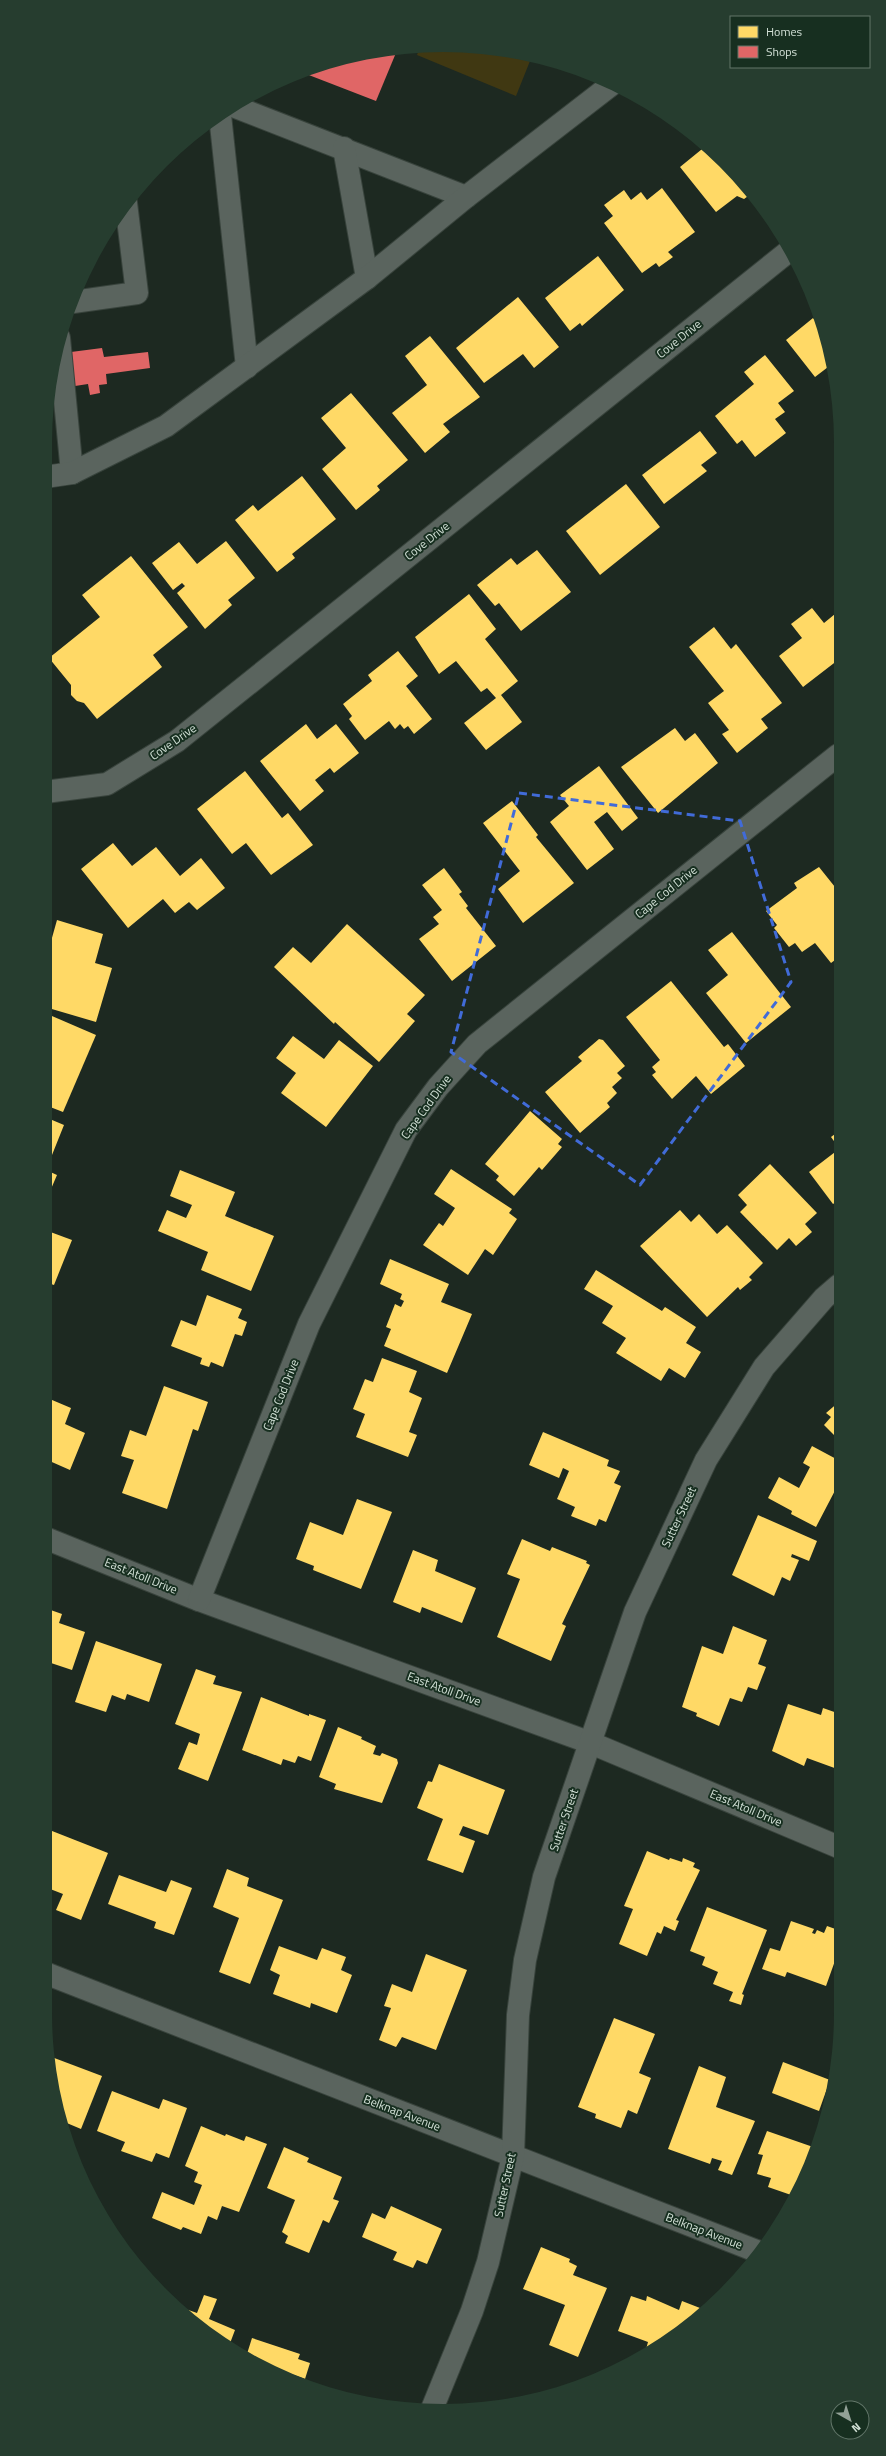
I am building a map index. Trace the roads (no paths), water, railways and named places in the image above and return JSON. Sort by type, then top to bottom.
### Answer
[{"type":"street","points":[[52,476],[72,473],[166,426],[367,278],[466,197],[606,88]]},
{"type":"street","points":[[240,109],[344,148],[466,197]]},
{"type":"street","points":[[221,122],[247,367]]},
{"type":"street","points":[[344,148],[367,278]]},
{"type":"street","points":[[79,301],[137,293],[127,213]]},
{"type":"street","name":"Cove Drive","points":[[52,791],[107,784],[177,741],[785,254]]},
{"type":"street","points":[[61,361],[72,473]]},
{"type":"street","name":"Cape Cod Drive","points":[[199,1600],[309,1324],[406,1130],[438,1087],[477,1044],[834,758]]},
{"type":"street","name":"Sutter Street","points":[[434,2404],[472,2310],[488,2262],[512,2156],[518,2015],[525,1960],[544,1877],[635,1612],[706,1460],[764,1367],[824,1298],[834,1290]]},
{"type":"street","name":"East Atoll Drive","points":[[52,1541],[199,1600],[591,1743],[834,1845]]},
{"type":"street","name":"Belknap Avenue","points":[[52,1976],[754,2250]]}]
